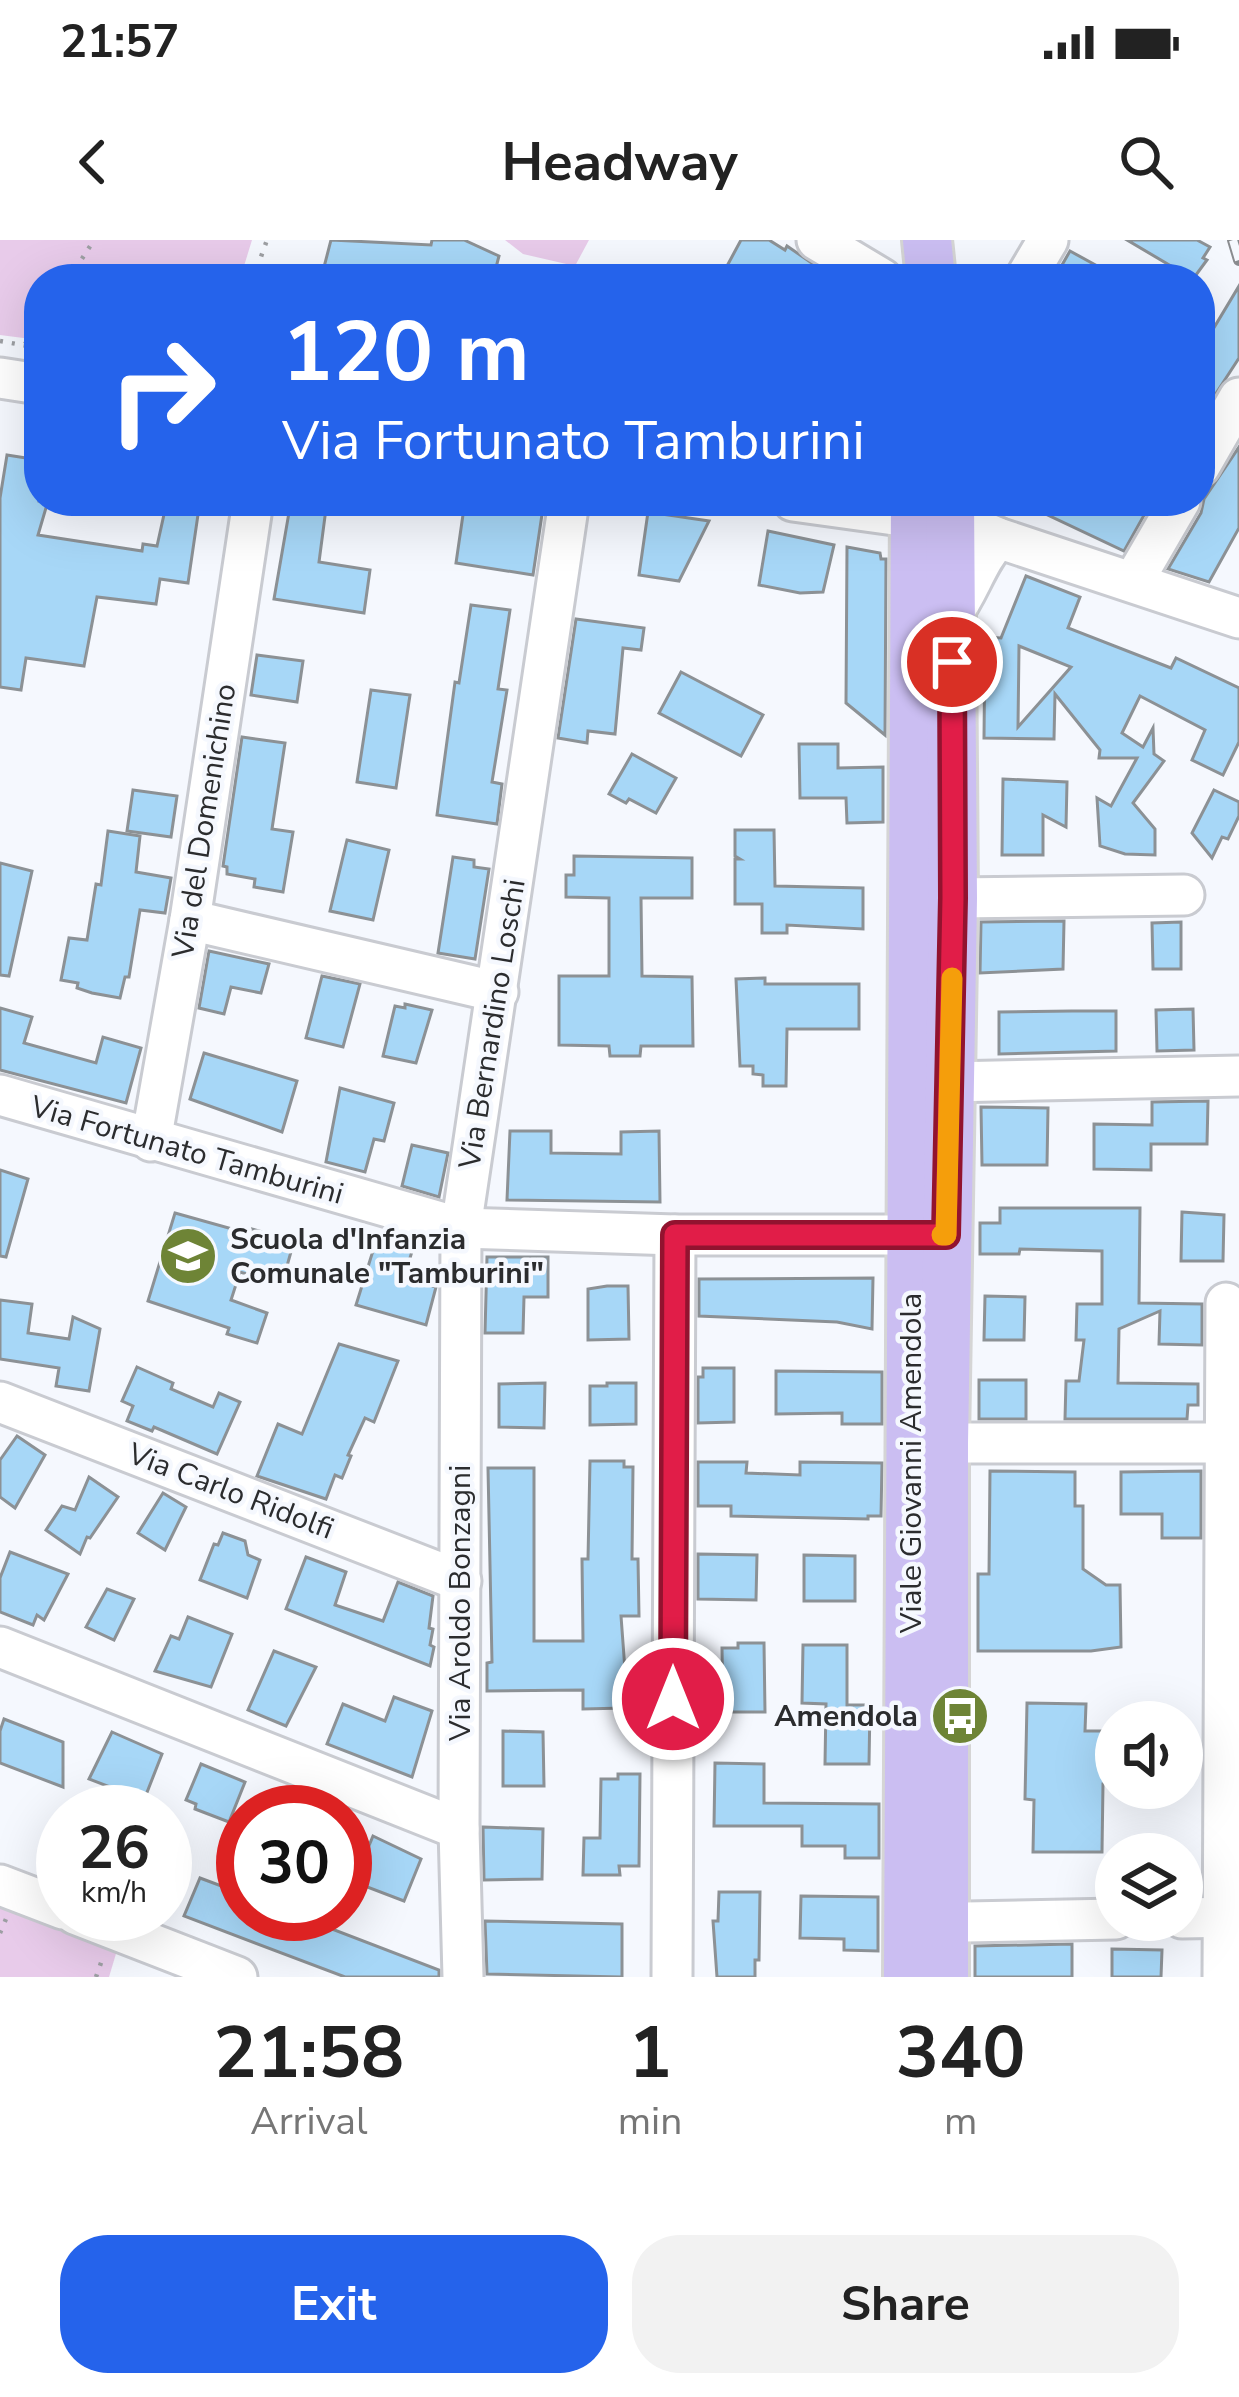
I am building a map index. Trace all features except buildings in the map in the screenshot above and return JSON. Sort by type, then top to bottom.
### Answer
[{"type":"main road","name":"Viale Giovanni Amendola","points":[[933,516],[926,1923],[944,1977]]},
{"type":"main road","name":"Viale Giovanni Amendola","points":[[908,1977],[926,1923],[944,1443],[929,1235],[950,1082],[952,614],[934,516]]},
{"type":"street","points":[[817,240],[857,264]]},
{"type":"street","points":[[1215,440],[1239,398]]},
{"type":"street","name":"Via del Domenichino","points":[[151,1141],[190,920],[251,516]]},
{"type":"street","name":"Via Bernardino Loschi","points":[[461,1228],[567,516]]},
{"type":"street","points":[[949,516],[998,538],[1239,617]]},
{"type":"street","points":[[1133,582],[1171,516]]},
{"type":"street","points":[[952,614],[968,592],[982,556],[998,538]]},
{"type":"street","points":[[953,898],[1184,895]]},
{"type":"street","points":[[190,920],[498,992]]},
{"type":"street","points":[[950,1082],[1239,1076]]},
{"type":"street","name":"Via Fortunato Tamburini","points":[[0,1095],[461,1228],[675,1235],[929,1235]]},
{"type":"street","name":"Via Aroldo Bonzagni","points":[[461,1228],[458,1829],[463,1977]]},
{"type":"street","points":[[672,1977],[675,1235]]},
{"type":"street","points":[[1223,1977],[1231,1917],[1232,1443],[1226,1303]]},
{"type":"street","name":"Via Carlo Ridolfi","points":[[0,1402],[461,1581]]},
{"type":"street","points":[[944,1443],[1232,1443]]},
{"type":"street","points":[[0,1647],[458,1829]]},
{"type":"street","points":[[0,1886],[36,1900]]},
{"type":"street","points":[[926,1923],[1095,1919]]},
{"type":"street","points":[[144,1941],[237,1977]]},
{"type":"path","points":[[0,341],[24,346]]},
{"type":"shaded area","points":[[0,240],[252,240],[245,264],[24,264],[24,338],[0,335]]},
{"type":"shaded area","points":[[505,240],[589,240],[576,264],[523,254]]},
{"type":"shaded area","points":[[0,1905],[36,1918],[36,1941],[101,1941],[118,1947],[109,1977],[0,1977]]},
{"type":"railway","points":[[1233,240],[1239,260]]},
{"type":"slow traffic","points":[[942,1235],[946,1235],[952,978]]},
{"type":"place","name":"Scuola d'Infanzia Comunale \"Tamburini\"","points":[[188,1256]]},
{"type":"place","name":"Amendola","points":[[960,1716]]},
{"type":"route","points":[[673,1699],[675,1235],[946,1235],[952,662]]}]
